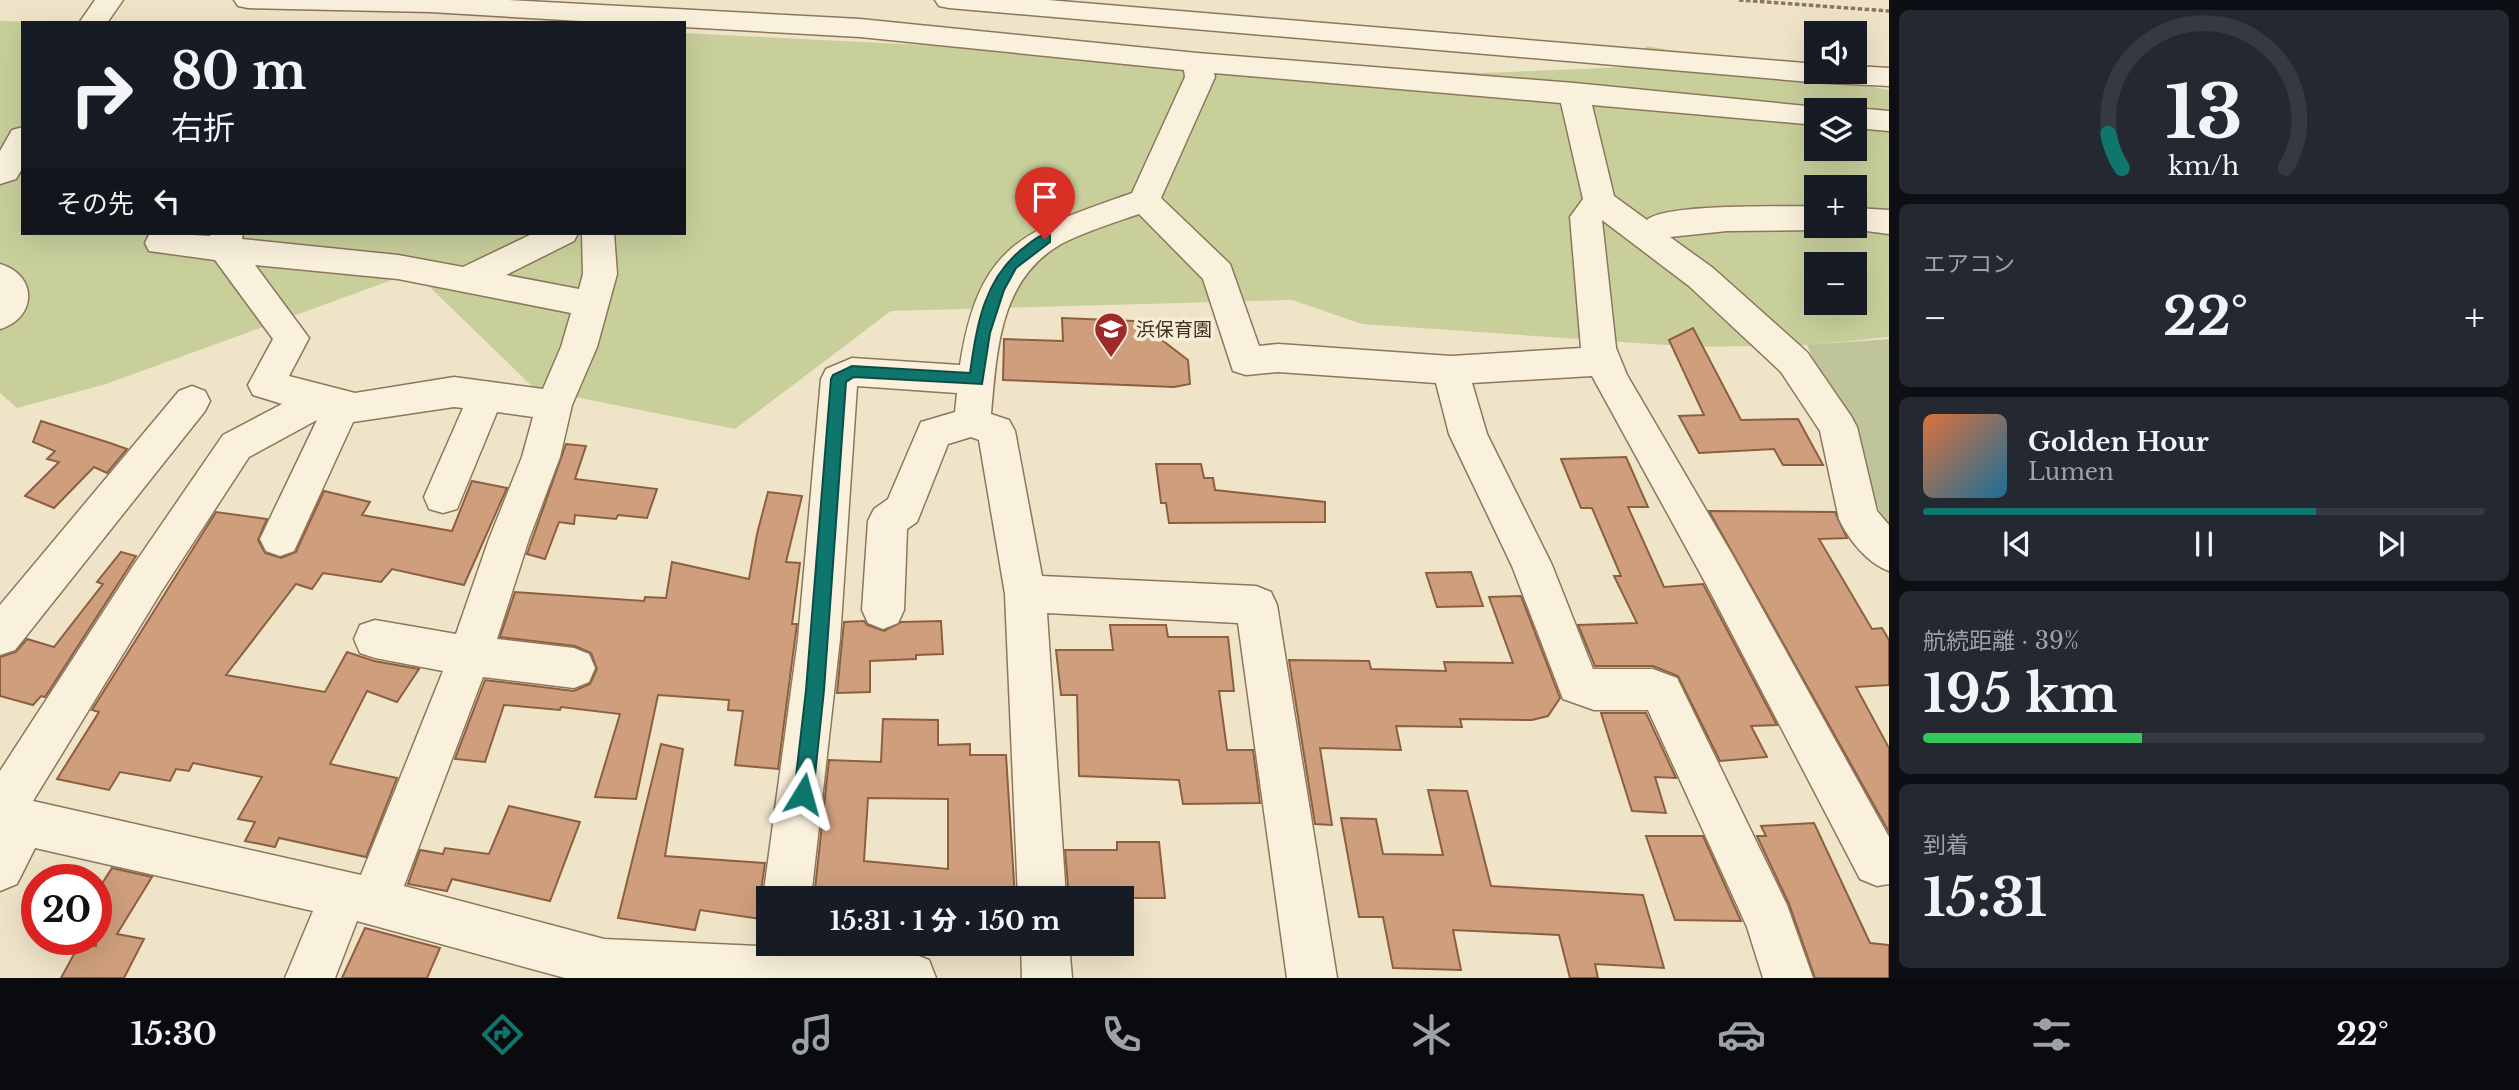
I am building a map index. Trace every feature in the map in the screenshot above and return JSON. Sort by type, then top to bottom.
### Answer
[{"type":"street","points":[[94,21],[109,0]]},
{"type":"street","points":[[248,0],[361,13],[671,21]]},
{"type":"street","points":[[949,0],[1811,73],[1889,77]]},
{"type":"street","points":[[1223,0],[1804,51]]},
{"type":"street","points":[[686,22],[860,28],[1197,62],[1804,114]]},
{"type":"street","points":[[1867,56],[1889,57]]},
{"type":"street","points":[[972,422],[983,333],[997,289],[1011,264],[1045,239],[1144,200],[1200,77],[1197,62]]},
{"type":"street","points":[[1574,93],[1599,201],[1701,276],[1794,362],[1838,427],[1859,519],[1889,553]]},
{"type":"street","points":[[1867,119],[1889,121]]},
{"type":"street","points":[[2,177],[21,141]]},
{"type":"street","points":[[1144,200],[1217,273],[1246,361],[1279,358],[1451,370],[1604,361]]},
{"type":"street","points":[[1599,201],[1586,217],[1598,348],[1611,379],[1883,862]]},
{"type":"street","points":[[1649,238],[1663,224],[1727,219],[1804,218]]},
{"type":"street","points":[[1867,220],[1889,222]]},
{"type":"street","points":[[464,281],[558,235]]},
{"type":"street","points":[[310,978],[359,898],[470,656],[509,539],[541,457],[554,405],[579,346],[600,274],[598,235]]},
{"type":"street","points":[[226,241],[291,338],[266,385],[355,408],[454,392],[554,405]]},
{"type":"street","points":[[161,243],[226,241],[398,267],[590,304]]},
{"type":"street","points":[[0,276],[11,287],[11,303],[0,316]]},
{"type":"street","points":[[1451,370],[1468,434],[1532,565],[1578,685],[1594,690],[1653,689],[1662,693],[1770,922],[1788,978]]},
{"type":"street","points":[[789,886],[814,703],[839,379],[852,372],[977,380]]},
{"type":"street","points":[[443,497],[486,396]]},
{"type":"street","points":[[0,636],[192,401]]},
{"type":"street","points":[[280,539],[332,402]]},
{"type":"street","points":[[0,867],[8,817],[147,579],[236,446],[332,402]]},
{"type":"street","points":[[883,610],[888,521],[903,510],[934,433],[972,422],[996,431],[1025,594],[1041,886]]},
{"type":"street","points":[[1025,594],[1256,605],[1312,978]]},
{"type":"street","points":[[375,639],[470,656],[573,668]]},
{"type":"street","points":[[8,817],[359,898],[602,971],[777,964],[911,978]]},
{"type":"street","points":[[1046,956],[1047,978]]},
{"type":"path","points":[[1739,0],[1889,11]]},
{"type":"green space","points":[[0,21],[21,21],[21,235],[686,235],[686,33],[1482,73],[1627,67],[1647,46],[1804,75],[1804,84],[1856,84],[1889,90],[1889,337],[1812,345],[1695,347],[1362,324],[1292,300],[891,311],[735,429],[535,389],[414,272],[106,384],[17,408],[0,393]]},
{"type":"green space","points":[[1889,339],[1889,527],[1887,528],[1807,345]]},
{"type":"building","points":[[1062,318],[1157,322],[1158,337],[1188,360],[1190,384],[1174,387],[1003,380],[1004,339],[1063,341]]},
{"type":"building","points":[[1693,328],[1741,420],[1798,419],[1823,465],[1783,465],[1774,449],[1699,453],[1679,416],[1704,415],[1669,340]]},
{"type":"building","points":[[41,421],[127,449],[107,473],[94,467],[54,508],[25,496],[59,462],[47,459],[55,451],[33,442]]},
{"type":"building","points":[[566,444],[586,446],[575,479],[657,489],[647,518],[618,515],[616,519],[575,515],[574,524],[559,522],[545,559],[527,554]]},
{"type":"building","points":[[1626,457],[1648,507],[1628,507],[1664,587],[1703,584],[1777,725],[1751,726],[1767,757],[1720,761],[1678,676],[1653,666],[1595,666],[1578,625],[1637,623],[1614,576],[1621,576],[1592,508],[1581,508],[1561,459]]},
{"type":"building","points":[[1156,464],[1201,464],[1204,478],[1213,478],[1215,490],[1325,502],[1325,522],[1169,523],[1166,503],[1161,503]]},
{"type":"building","points":[[472,481],[507,488],[464,585],[392,569],[381,582],[323,573],[312,589],[296,584],[226,675],[325,692],[347,652],[374,661],[419,669],[397,702],[367,691],[330,764],[397,778],[366,857],[279,838],[275,847],[245,841],[255,822],[238,819],[262,777],[193,763],[189,771],[176,769],[170,781],[120,772],[109,790],[57,779],[99,712],[92,710],[216,512],[267,519],[258,540],[265,553],[281,558],[296,552],[324,491],[370,502],[362,515],[452,531]]},
{"type":"building","points":[[768,492],[802,496],[786,562],[800,563],[792,624],[797,624],[778,769],[735,765],[743,711],[728,710],[729,700],[658,695],[636,799],[595,797],[620,714],[561,707],[560,710],[504,705],[485,762],[455,759],[485,680],[574,691],[590,684],[597,669],[591,653],[575,646],[500,637],[515,592],[644,601],[645,597],[666,598],[672,562],[749,579]]},
{"type":"building","points":[[1709,511],[1835,512],[1847,538],[1819,539],[1872,629],[1882,628],[1889,640],[1889,685],[1856,687],[1889,748],[1889,832]]},
{"type":"building","points":[[121,552],[136,556],[45,697],[41,696],[33,705],[0,696],[0,657],[16,652],[27,639],[54,647],[103,584],[97,582]]},
{"type":"building","points":[[1471,572],[1483,606],[1437,607],[1426,573]]},
{"type":"building","points":[[1521,596],[1560,698],[1548,716],[1532,720],[1460,719],[1462,727],[1396,726],[1401,750],[1320,748],[1332,825],[1315,824],[1289,660],[1369,661],[1371,669],[1446,671],[1444,662],[1513,663],[1489,597]]},
{"type":"building","points":[[864,621],[867,625],[884,631],[901,622],[941,621],[943,654],[916,655],[916,659],[870,661],[870,692],[837,693],[844,622]]},
{"type":"building","points":[[1110,625],[1166,625],[1168,637],[1228,637],[1234,691],[1219,691],[1227,750],[1253,750],[1260,803],[1183,804],[1179,780],[1079,776],[1077,695],[1061,695],[1056,650],[1113,650]]},
{"type":"building","points":[[1601,713],[1646,713],[1676,778],[1655,777],[1666,813],[1632,811]]},
{"type":"building","points":[[883,719],[938,720],[938,745],[970,744],[970,755],[1006,755],[1014,886],[815,886],[829,760],[881,762]],"holes":[[[868,798],[948,799],[948,869],[864,861]]]},
{"type":"building","points":[[661,744],[683,749],[665,856],[765,863],[762,886],[756,886],[756,918],[700,910],[695,930],[618,918]]},
{"type":"building","points":[[1428,790],[1467,791],[1491,886],[1643,895],[1664,968],[1595,964],[1598,978],[1570,978],[1559,935],[1453,930],[1461,970],[1393,968],[1383,917],[1359,917],[1341,818],[1376,819],[1383,854],[1443,855]]},
{"type":"building","points":[[509,806],[580,822],[550,901],[452,879],[447,891],[408,884],[420,850],[443,854],[445,848],[489,854]]},
{"type":"building","points":[[1814,823],[1870,943],[1889,945],[1889,978],[1815,978],[1789,904],[1757,836],[1766,836],[1761,826]]},
{"type":"building","points":[[1646,836],[1703,836],[1741,921],[1675,920]]},
{"type":"building","points":[[1117,842],[1159,842],[1165,898],[1134,898],[1134,886],[1068,886],[1065,850],[1117,850]]},
{"type":"building","points":[[112,868],[152,877],[117,934],[144,939],[124,978],[61,978],[73,955],[112,955]]},
{"type":"building","points":[[365,928],[440,948],[427,978],[342,978]]},
{"type":"place","name":"浜保育園","points":[[1111,359]]},
{"type":"route","points":[[803,794],[815,690],[839,379],[852,372],[977,380],[983,333],[997,289],[1011,264],[1045,239]]}]
